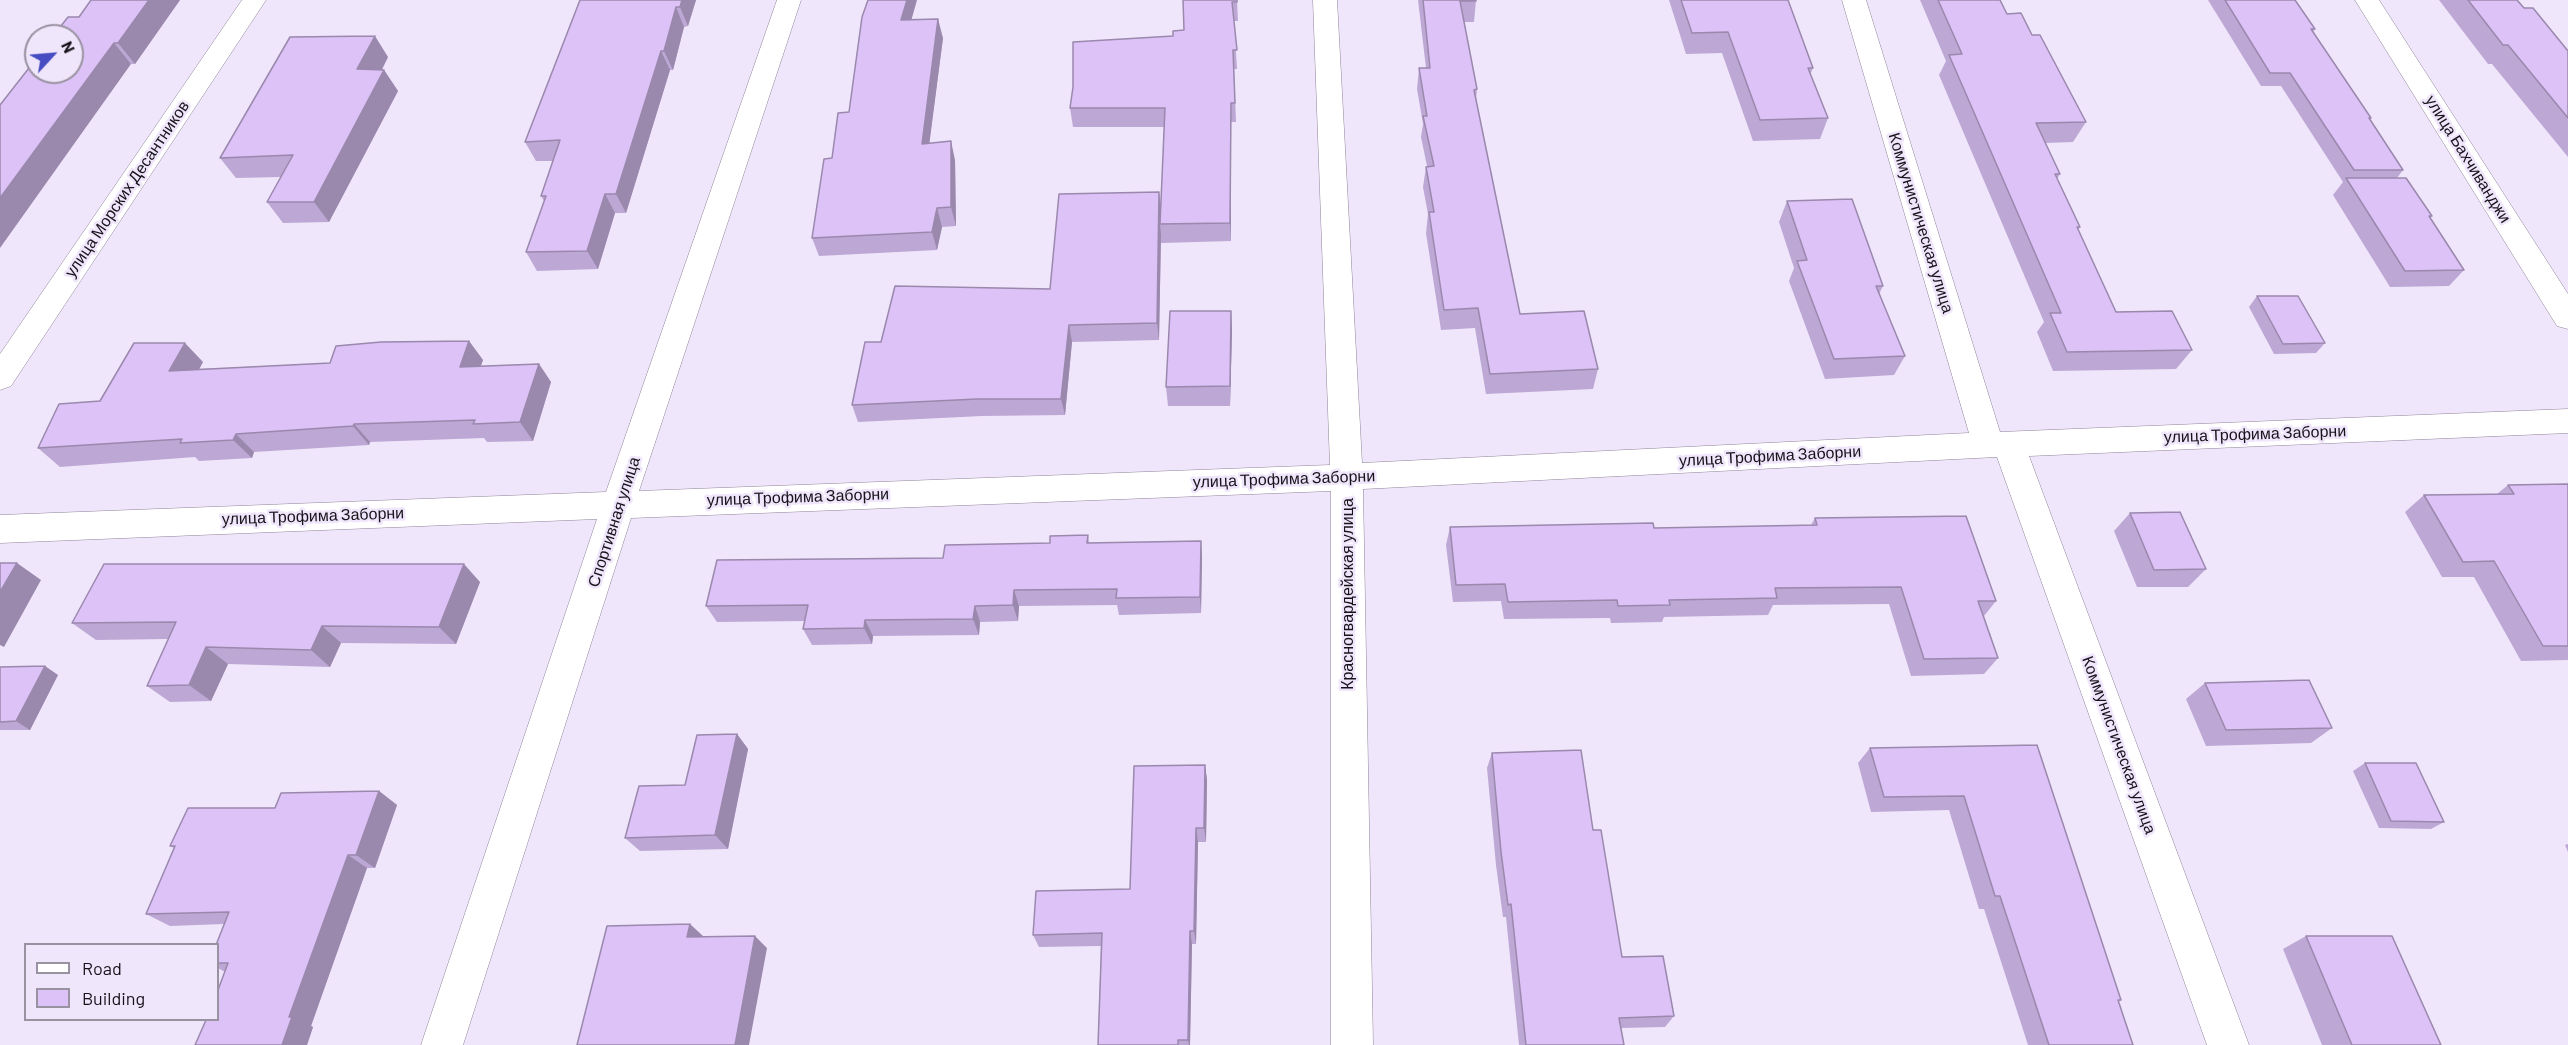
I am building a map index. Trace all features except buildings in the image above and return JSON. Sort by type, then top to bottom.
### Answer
[{"type":"street","name":"улица Морских Десантников","points":[[0,378],[254,0]]},
{"type":"street","name":"Спортивная улица","points":[[442,1045],[619,503],[789,0]]},
{"type":"street","name":"Красногвардейская улица","points":[[1324,0],[1347,477],[1352,1045]]},
{"type":"street","name":"Коммунистическая улица","points":[[1854,0],[1999,445],[2228,1045]]},
{"type":"street","name":"улица Бахчиванджи","points":[[2367,0],[2568,318]]},
{"type":"street","name":"улица Трофима Заборни","points":[[0,529],[619,503],[1347,477],[1999,445],[2568,421]]}]
